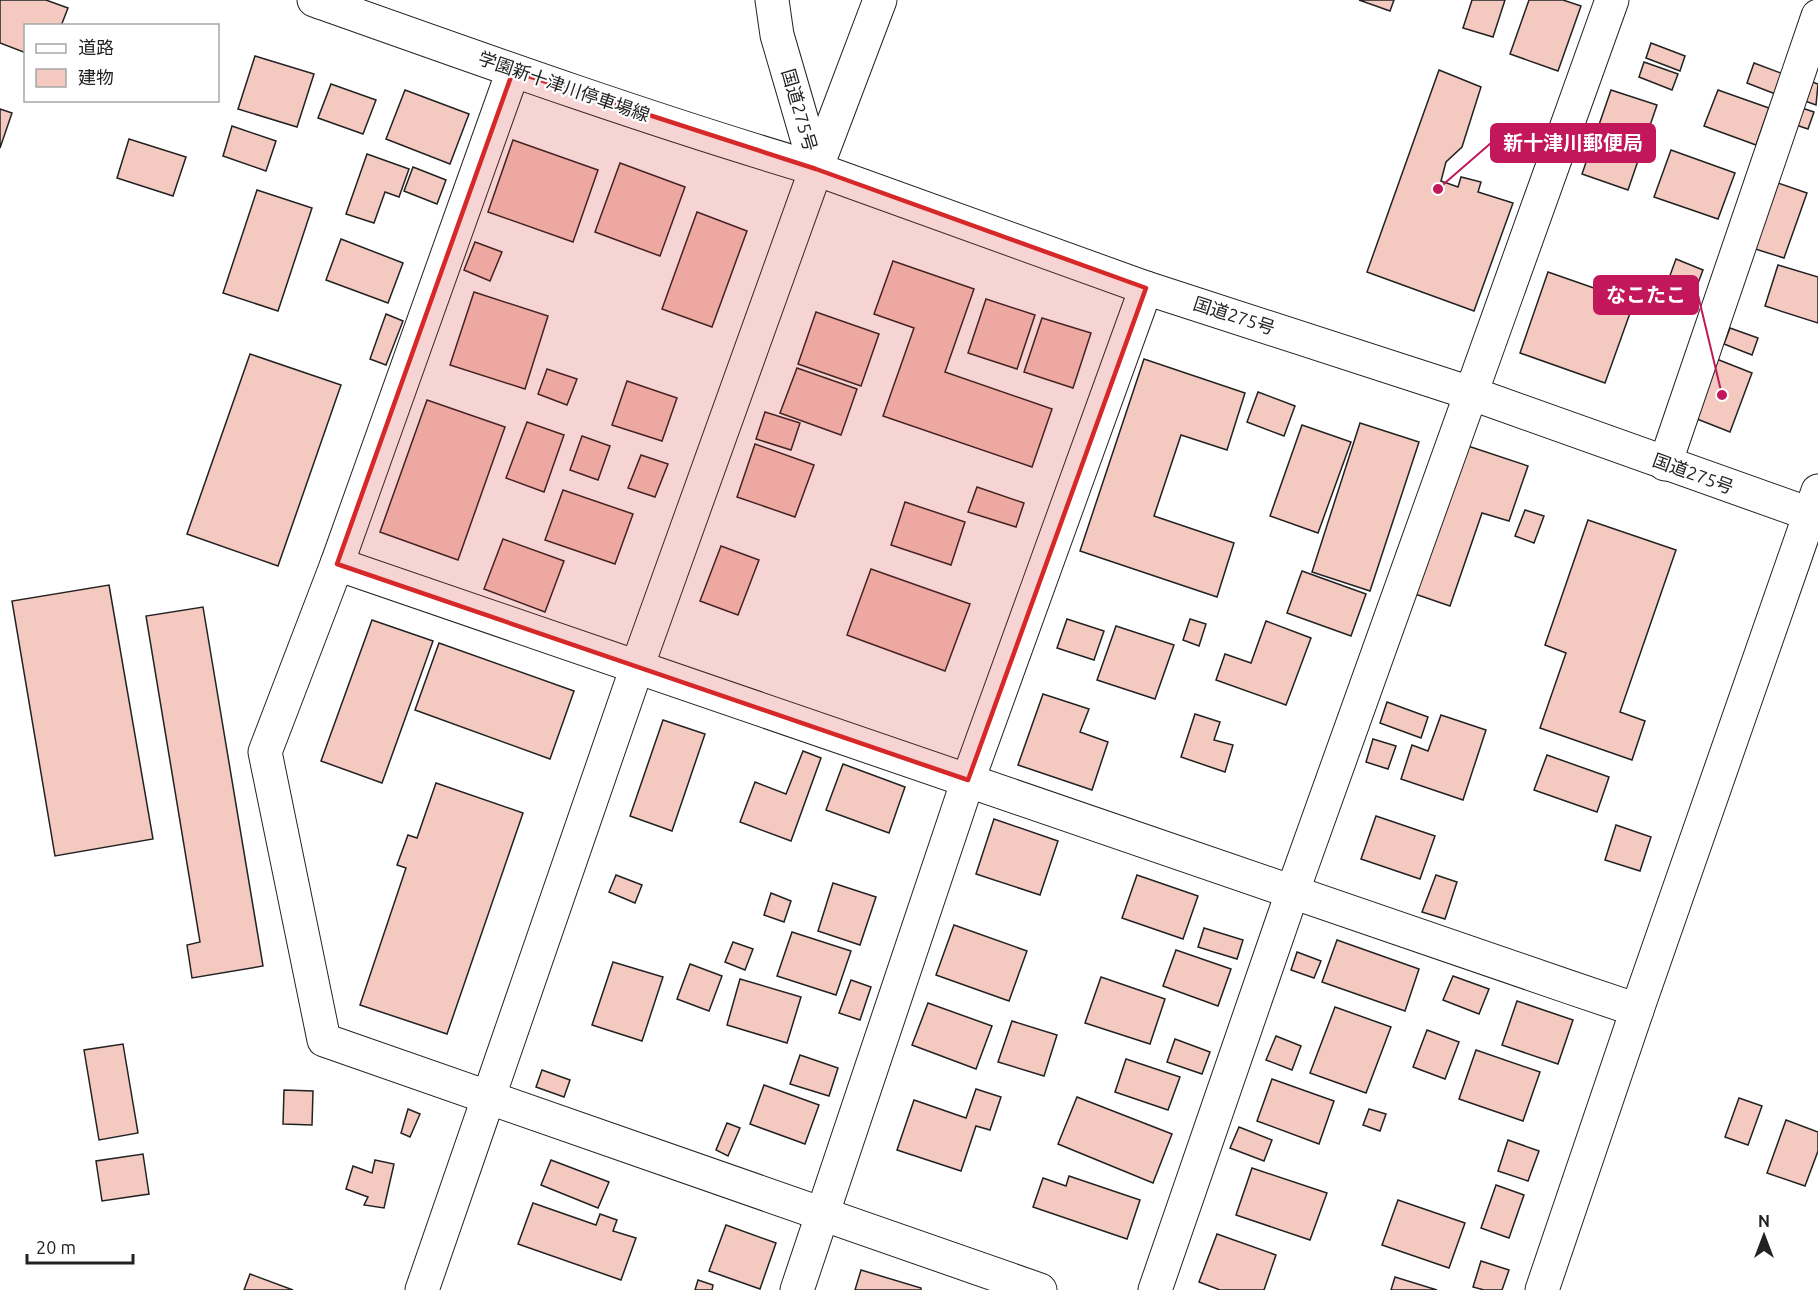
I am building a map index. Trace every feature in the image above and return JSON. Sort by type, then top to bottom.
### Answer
[{"type":"main road","name":"学園新十津川停車場線","points":[[314,0],[513,71],[731,144],[816,169]]},
{"type":"main road","name":"国道275号","points":[[772,0],[777,35],[816,169],[1146,288],[1470,393],[1665,464],[1815,508]]},
{"type":"main road","points":[[422,1290],[637,667],[879,0]]},
{"type":"main road","points":[[1155,1290],[1292,893],[1612,0]]},
{"type":"main road","points":[[1665,464],[1818,16]]},
{"type":"main road","points":[[513,71],[337,564],[265,752],[324,1040],[1040,1290]]},
{"type":"main road","points":[[797,1290],[969,780],[1146,288]]},
{"type":"main road","points":[[1542,1290],[1637,1010],[1815,508]]},
{"type":"main road","points":[[337,564],[1637,1010]]},
{"type":"highlighted area","points":[[513,71],[816,169],[1146,288],[968,780],[337,564]]},
{"type":"building","points":[[0,0],[46,0],[68,8],[62,24],[24,24],[24,52],[0,43]]},
{"type":"building","points":[[1359,0],[1394,0],[1390,11]]},
{"type":"building","points":[[1472,0],[1505,0],[1493,37],[1463,28]]},
{"type":"building","points":[[1529,0],[1563,0],[1581,6],[1558,71],[1510,54]]},
{"type":"building","points":[[1651,43],[1685,56],[1680,71],[1646,58]]},
{"type":"building","points":[[255,56],[314,74],[297,127],[238,109]]},
{"type":"building","points":[[1644,62],[1678,74],[1672,90],[1639,77]]},
{"type":"building","points":[[1754,63],[1786,75],[1778,95],[1747,83]]},
{"type":"building","points":[[1439,70],[1481,87],[1462,147],[1446,162],[1441,181],[1458,187],[1461,177],[1481,182],[1478,192],[1513,203],[1474,311],[1367,272]]},
{"type":"building","points":[[1812,82],[1818,84],[1816,105],[1805,101]]},
{"type":"building","points":[[331,84],[376,100],[363,134],[318,118]]},
{"type":"building","points":[[405,90],[469,114],[450,164],[386,139]]},
{"type":"building","points":[[1611,90],[1657,105],[1628,190],[1582,174]]},
{"type":"building","points":[[1718,90],[1769,108],[1756,145],[1704,126]]},
{"type":"building","points":[[1802,108],[1814,112],[1808,129],[1796,125]]},
{"type":"building","points":[[0,109],[12,113],[0,148]]},
{"type":"building","points":[[232,126],[276,141],[266,171],[223,156]]},
{"type":"building","points":[[129,139],[186,157],[173,196],[117,178]]},
{"type":"building","points":[[513,140],[598,170],[573,242],[488,212]]},
{"type":"building","points":[[1671,150],[1735,173],[1718,219],[1654,197]]},
{"type":"building","points":[[367,154],[409,169],[399,197],[385,192],[374,223],[346,214]]},
{"type":"building","points":[[620,163],[685,187],[660,256],[595,232]]},
{"type":"building","points":[[413,167],[446,180],[437,204],[404,191]]},
{"type":"building","points":[[1772,181],[1807,193],[1784,258],[1749,247]]},
{"type":"building","points":[[257,190],[312,208],[278,311],[223,293]]},
{"type":"building","points":[[697,212],[747,231],[712,327],[662,309]]},
{"type":"building","points":[[341,239],[403,263],[388,303],[326,280]]},
{"type":"building","points":[[475,242],[502,252],[490,281],[464,270]]},
{"type":"building","points":[[1676,259],[1703,270],[1692,299],[1665,289]]},
{"type":"building","points":[[893,261],[974,289],[945,372],[1052,409],[1032,467],[883,416],[914,328],[874,314]]},
{"type":"building","points":[[1778,265],[1818,277],[1818,323],[1765,306]]},
{"type":"building","points":[[1548,272],[1634,302],[1605,383],[1520,353]]},
{"type":"building","points":[[474,292],[548,316],[525,389],[450,365]]},
{"type":"building","points":[[986,299],[1035,315],[1017,369],[968,353]]},
{"type":"building","points":[[816,312],[879,334],[861,386],[798,364]]},
{"type":"building","points":[[386,314],[403,321],[386,365],[370,359]]},
{"type":"building","points":[[1042,318],[1091,333],[1073,388],[1024,372]]},
{"type":"building","points":[[1730,328],[1758,338],[1752,355],[1724,344]]},
{"type":"building","points":[[250,354],[341,385],[278,566],[187,534]]},
{"type":"building","points":[[1714,358],[1752,373],[1730,432],[1692,417]]},
{"type":"building","points":[[1144,359],[1245,393],[1227,450],[1181,435],[1154,516],[1234,543],[1217,597],[1080,551]]},
{"type":"building","points":[[797,368],[857,389],[841,435],[780,413]]},
{"type":"building","points":[[547,369],[577,379],[567,405],[538,394]]},
{"type":"building","points":[[627,381],[677,398],[662,441],[612,425]]},
{"type":"building","points":[[1258,392],[1295,406],[1284,436],[1247,422]]},
{"type":"building","points":[[427,400],[505,427],[458,560],[380,532]]},
{"type":"building","points":[[765,412],[800,423],[791,450],[756,439]]},
{"type":"building","points":[[527,422],[564,435],[544,492],[506,478]]},
{"type":"building","points":[[1360,423],[1419,442],[1370,591],[1312,572]]},
{"type":"building","points":[[1302,425],[1351,442],[1318,533],[1270,516]]},
{"type":"building","points":[[582,436],[610,446],[598,480],[570,470]]},
{"type":"building","points":[[755,444],[814,465],[795,517],[737,497]]},
{"type":"building","points":[[1465,445],[1528,466],[1509,521],[1482,513],[1450,606],[1415,594]]},
{"type":"building","points":[[641,455],[668,464],[655,497],[628,488]]},
{"type":"building","points":[[977,487],[1024,503],[1016,527],[968,512]]},
{"type":"building","points":[[563,490],[633,514],[615,564],[545,540]]},
{"type":"building","points":[[905,502],[965,522],[951,565],[891,545]]},
{"type":"building","points":[[1525,510],[1544,516],[1534,543],[1515,536]]},
{"type":"building","points":[[1588,520],[1676,550],[1620,712],[1645,721],[1632,760],[1540,728],[1566,653],[1545,645]]},
{"type":"building","points":[[503,539],[564,561],[545,612],[484,589]]},
{"type":"building","points":[[721,546],[759,560],[738,615],[700,601]]},
{"type":"building","points":[[871,569],[970,604],[945,671],[847,635]]},
{"type":"building","points":[[1302,571],[1366,594],[1351,636],[1287,613]]},
{"type":"building","points":[[109,585],[153,839],[55,856],[12,601]]},
{"type":"building","points":[[203,607],[263,966],[192,978],[187,945],[200,942],[146,616]]},
{"type":"building","points":[[1067,619],[1104,631],[1094,660],[1057,648]]},
{"type":"building","points":[[1190,619],[1206,624],[1199,646],[1183,640]]},
{"type":"building","points":[[372,620],[433,641],[382,783],[321,761]]},
{"type":"building","points":[[1266,621],[1311,638],[1286,705],[1216,680],[1225,654],[1251,663]]},
{"type":"building","points":[[1116,626],[1174,645],[1155,699],[1097,680]]},
{"type":"building","points":[[439,643],[574,691],[550,759],[415,710]]},
{"type":"building","points":[[1043,694],[1089,709],[1080,732],[1108,742],[1092,790],[1018,765]]},
{"type":"building","points":[[1387,702],[1428,717],[1421,738],[1380,723]]},
{"type":"building","points":[[1195,714],[1220,722],[1214,740],[1233,745],[1225,772],[1181,757]]},
{"type":"building","points":[[1441,715],[1486,730],[1463,800],[1401,779],[1412,745],[1428,751]]},
{"type":"building","points":[[663,720],[705,734],[672,831],[630,816]]},
{"type":"building","points":[[1373,739],[1396,746],[1388,769],[1366,762]]},
{"type":"building","points":[[803,751],[821,758],[791,841],[740,822],[755,782],[786,794]]},
{"type":"building","points":[[1547,755],[1609,777],[1597,812],[1534,790]]},
{"type":"building","points":[[843,764],[905,787],[889,833],[826,810]]},
{"type":"building","points":[[436,783],[523,813],[447,1034],[360,1005],[406,868],[397,865],[408,835],[417,838]]},
{"type":"building","points":[[1376,816],[1435,836],[1420,879],[1361,859]]},
{"type":"building","points":[[994,819],[1058,841],[1040,895],[976,874]]},
{"type":"building","points":[[1616,825],[1651,837],[1640,871],[1605,860]]},
{"type":"building","points":[[616,875],[642,885],[635,903],[609,892]]},
{"type":"building","points":[[1137,875],[1198,896],[1183,939],[1122,918]]},
{"type":"building","points":[[1436,875],[1457,882],[1445,919],[1422,912]]},
{"type":"building","points":[[833,883],[876,897],[860,945],[818,931]]},
{"type":"building","points":[[771,893],[791,901],[784,922],[764,915]]},
{"type":"building","points":[[954,925],[1027,951],[1009,1001],[936,975]]},
{"type":"building","points":[[1204,928],[1243,940],[1237,959],[1198,947]]},
{"type":"building","points":[[792,932],[851,951],[836,995],[777,976]]},
{"type":"building","points":[[1337,940],[1419,969],[1405,1011],[1322,982]]},
{"type":"building","points":[[733,942],[753,949],[745,970],[725,962]]},
{"type":"building","points":[[1176,950],[1231,969],[1218,1006],[1163,986]]},
{"type":"building","points":[[1297,952],[1321,961],[1314,978],[1291,970]]},
{"type":"building","points":[[613,962],[663,977],[642,1041],[592,1025]]},
{"type":"building","points":[[690,964],[722,976],[709,1011],[677,999]]},
{"type":"building","points":[[1453,976],[1489,989],[1479,1014],[1443,1000]]},
{"type":"building","points":[[1101,977],[1165,999],[1150,1044],[1085,1023]]},
{"type":"building","points":[[740,979],[801,997],[787,1043],[727,1025]]},
{"type":"building","points":[[851,980],[871,987],[860,1020],[839,1013]]},
{"type":"building","points":[[1517,1001],[1573,1020],[1558,1064],[1502,1045]]},
{"type":"building","points":[[928,1003],[992,1026],[976,1069],[912,1045]]},
{"type":"building","points":[[1335,1007],[1391,1027],[1366,1093],[1310,1073]]},
{"type":"building","points":[[1012,1021],[1057,1035],[1044,1076],[998,1062]]},
{"type":"building","points":[[1427,1030],[1459,1042],[1445,1079],[1413,1067]]},
{"type":"building","points":[[1276,1036],[1301,1046],[1292,1070],[1266,1060]]},
{"type":"building","points":[[1175,1039],[1210,1052],[1202,1074],[1167,1062]]},
{"type":"building","points":[[123,1044],[138,1133],[99,1140],[84,1050]]},
{"type":"building","points":[[1476,1050],[1540,1072],[1523,1121],[1459,1099]]},
{"type":"building","points":[[800,1055],[838,1068],[829,1096],[790,1084]]},
{"type":"building","points":[[1126,1059],[1180,1077],[1168,1110],[1115,1092]]},
{"type":"building","points":[[542,1070],[570,1080],[564,1097],[536,1087]]},
{"type":"building","points":[[1272,1079],[1334,1101],[1319,1144],[1257,1121]]},
{"type":"building","points":[[764,1085],[819,1105],[805,1144],[750,1124]]},
{"type":"building","points":[[976,1089],[1001,1097],[990,1130],[976,1126],[961,1171],[897,1150],[914,1100],[966,1118]]},
{"type":"building","points":[[284,1090],[313,1091],[312,1125],[283,1124]]},
{"type":"building","points":[[1077,1097],[1172,1134],[1153,1183],[1058,1144]]},
{"type":"building","points":[[1739,1098],[1762,1106],[1748,1145],[1725,1137]]},
{"type":"building","points":[[408,1109],[420,1114],[410,1137],[401,1133]]},
{"type":"building","points":[[1369,1109],[1386,1114],[1380,1131],[1363,1125]]},
{"type":"building","points":[[1786,1120],[1818,1132],[1818,1151],[1805,1186],[1767,1173]]},
{"type":"building","points":[[727,1123],[740,1128],[728,1156],[716,1150]]},
{"type":"building","points":[[1239,1127],[1272,1140],[1264,1161],[1230,1148]]},
{"type":"building","points":[[1508,1140],[1539,1151],[1528,1181],[1498,1171]]},
{"type":"building","points":[[143,1154],[149,1194],[102,1201],[96,1161]]},
{"type":"building","points":[[375,1160],[394,1164],[384,1208],[364,1205],[368,1197],[346,1189],[353,1166],[372,1173]]},
{"type":"building","points":[[551,1160],[609,1182],[598,1208],[541,1185]]},
{"type":"building","points":[[1252,1168],[1327,1193],[1310,1240],[1236,1215]]},
{"type":"building","points":[[1069,1176],[1140,1200],[1127,1239],[1033,1207],[1043,1178],[1066,1186]]},
{"type":"building","points":[[1496,1185],[1524,1195],[1509,1238],[1481,1228]]},
{"type":"building","points":[[1398,1200],[1465,1223],[1449,1268],[1382,1245]]},
{"type":"building","points":[[533,1203],[596,1225],[600,1214],[617,1220],[613,1231],[636,1238],[621,1280],[518,1244]]},
{"type":"building","points":[[726,1225],[776,1243],[760,1289],[709,1271]]},
{"type":"building","points":[[1217,1234],[1276,1255],[1264,1290],[1220,1290],[1199,1282]]},
{"type":"building","points":[[1481,1261],[1509,1270],[1502,1290],[1484,1290],[1473,1287]]},
{"type":"building","points":[[861,1270],[921,1288],[921,1290],[855,1290]]},
{"type":"building","points":[[250,1274],[293,1290],[244,1290]]},
{"type":"building","points":[[1395,1277],[1437,1290],[1391,1290]]},
{"type":"building","points":[[698,1280],[713,1285],[712,1290],[695,1290]]},
{"type":"place","name":"新十津川郵便局","points":[[1438,189]]},
{"type":"place","name":"なこたこ","points":[[1722,395]]}]
